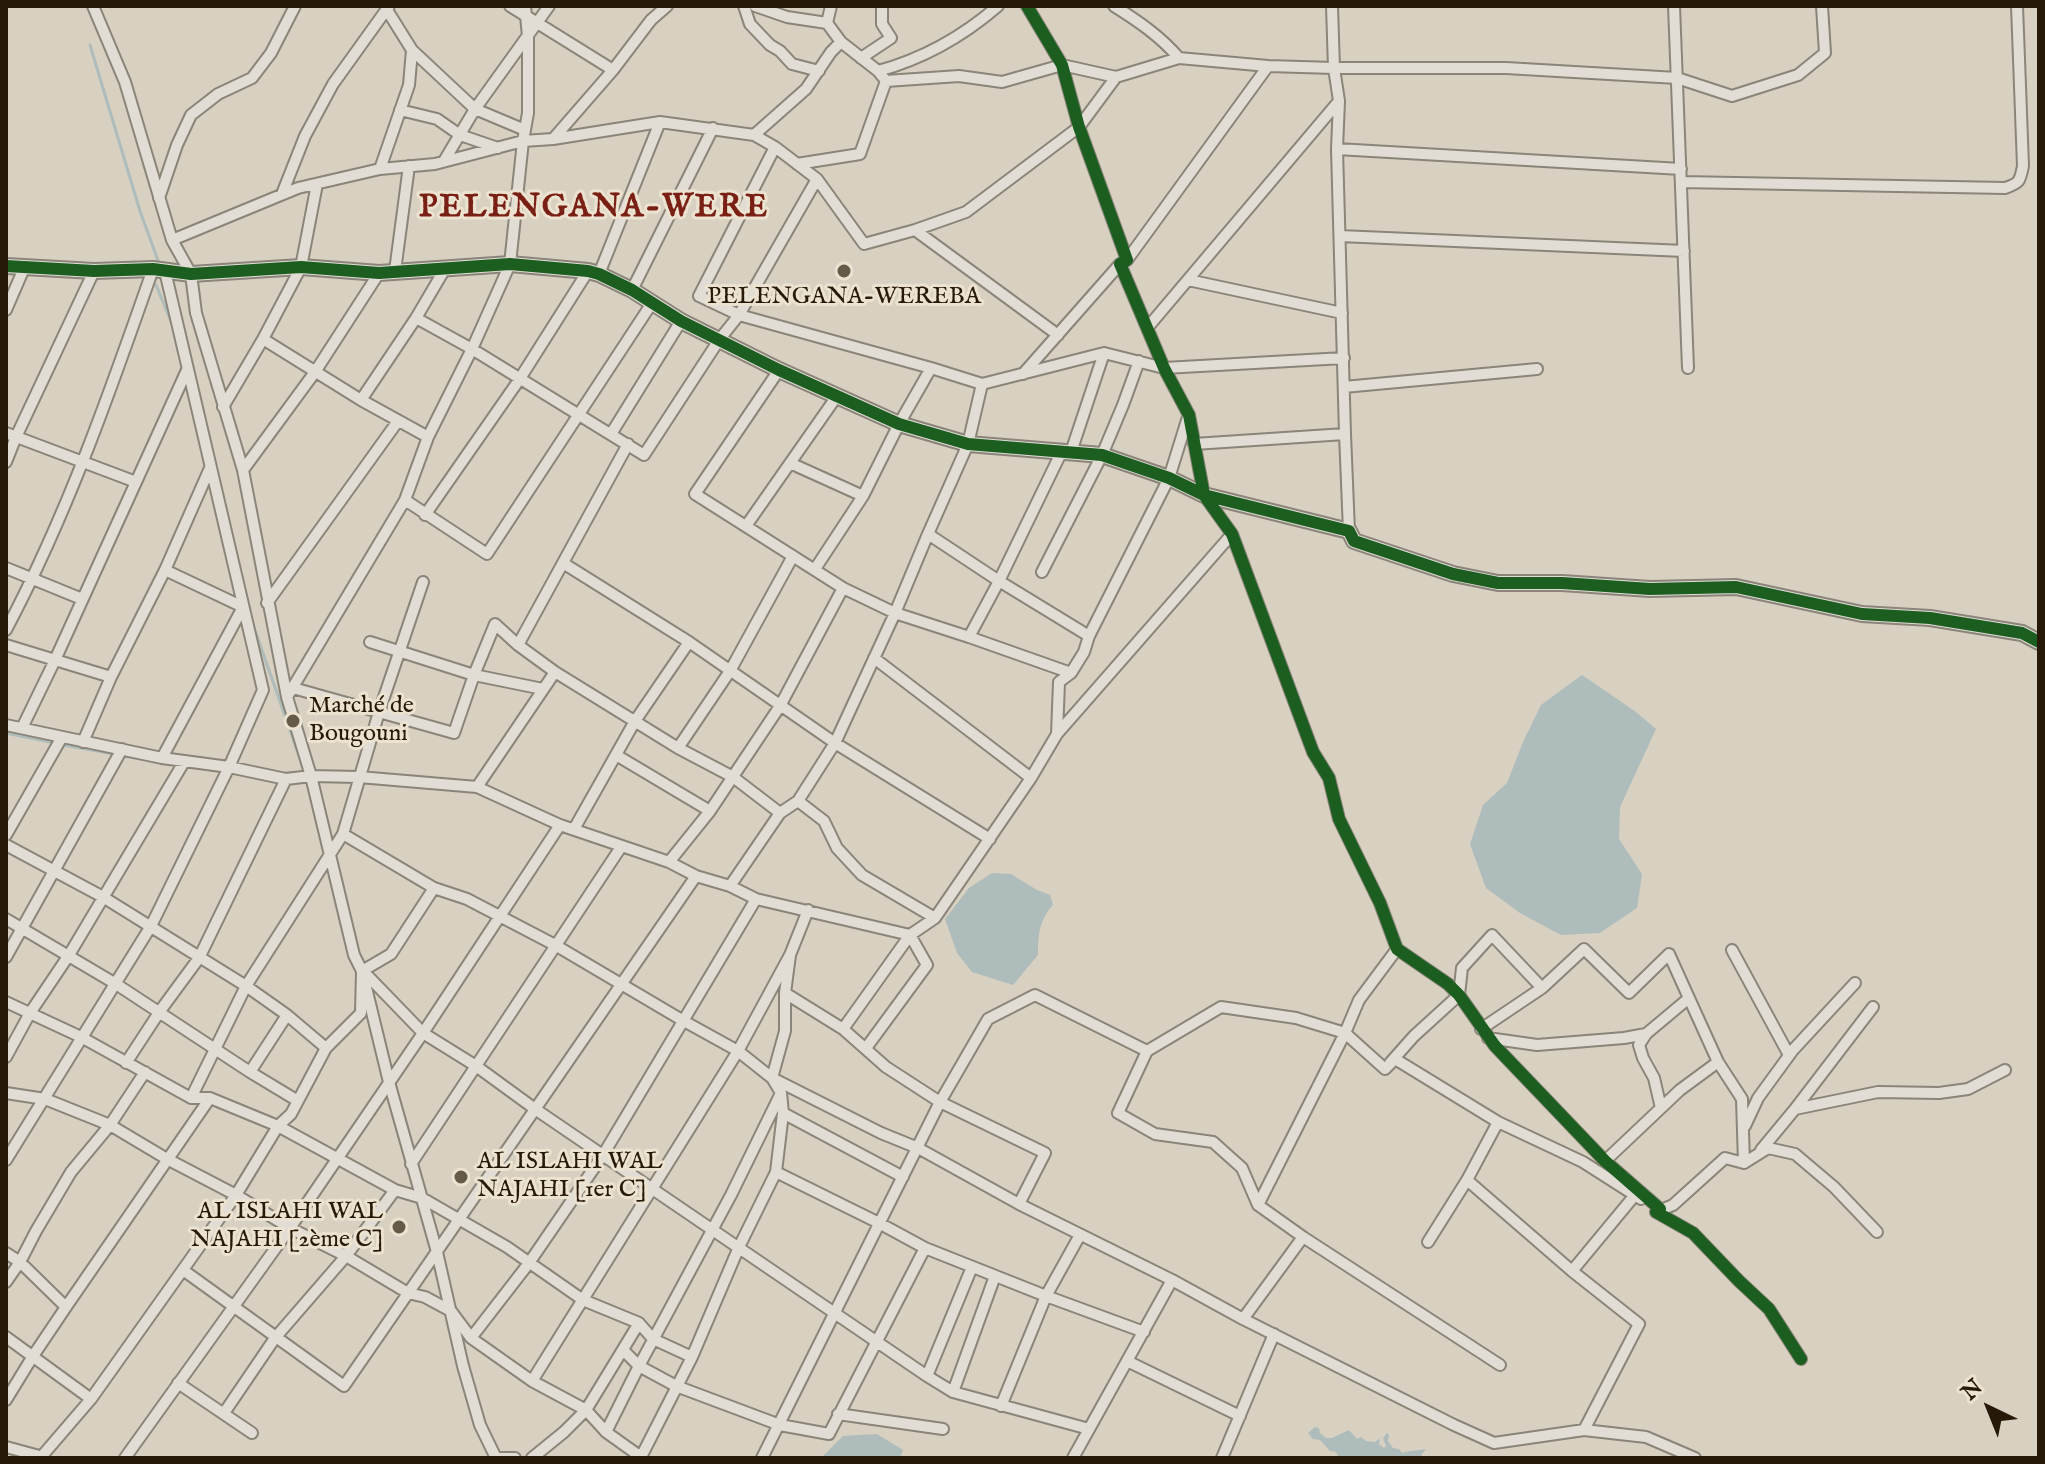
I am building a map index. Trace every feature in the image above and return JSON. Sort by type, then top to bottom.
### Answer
[{"type":"street","points":[[93,6],[125,82],[172,240],[191,274],[196,313],[243,470],[267,603],[354,955],[362,971],[480,1425],[495,1458],[515,1458]]},
{"type":"street","points":[[159,198],[191,115],[218,94],[252,78],[271,53],[295,6]]},
{"type":"street","points":[[510,6],[525,11],[537,23],[613,70]]},
{"type":"street","points":[[444,161],[475,109],[549,6]]},
{"type":"street","points":[[553,139],[613,70],[651,20],[667,6]]},
{"type":"street","points":[[744,6],[750,24],[770,45],[792,64],[819,71]]},
{"type":"street","points":[[755,6],[787,17],[827,23],[841,42],[886,81]]},
{"type":"street","points":[[827,23],[831,6]]},
{"type":"street","points":[[861,58],[891,38],[882,24],[882,6]]},
{"type":"street","points":[[878,71],[933,52],[981,21],[998,6]]},
{"type":"street","points":[[1027,6],[1062,65],[1124,262],[1164,368],[1189,415],[1204,495],[1232,534],[1313,752],[1329,778],[1339,819],[1380,903],[1397,949],[1448,984],[1484,1033],[1605,1161],[1658,1210]]},
{"type":"street","points":[[1114,6],[1164,41],[1179,58]]},
{"type":"street","points":[[1332,6],[1334,68],[1339,101],[1337,149],[1345,434],[1349,531],[1354,541],[1453,574],[1498,583],[1562,583],[1650,589],[1736,587],[1862,614],[1930,618],[2022,633],[2039,642]]},
{"type":"street","points":[[1674,6],[1688,368]]},
{"type":"street","points":[[886,81],[959,76],[1002,82],[1062,65],[1116,77],[1179,58],[1268,66],[1506,68],[1677,78],[1732,96],[1798,75],[1825,53],[1822,6]]},
{"type":"street","points":[[1681,182],[2005,188],[2015,185],[2020,180],[2023,166],[2017,6]]},
{"type":"street","points":[[282,194],[305,136],[333,84],[388,8],[412,50],[475,109],[524,136],[553,139],[660,122],[754,135],[817,179],[864,244],[966,212],[1079,127],[1116,77]]},
{"type":"street","points":[[290,693],[405,500],[428,437],[510,264],[528,113],[525,11]]},
{"type":"street","points":[[754,135],[806,89],[841,42]]},
{"type":"street","points":[[380,169],[409,85],[412,50]]},
{"type":"street","points":[[1022,375],[1124,262],[1268,66]]},
{"type":"street","points":[[797,164],[860,154],[886,81]]},
{"type":"street","points":[[1148,327],[1339,101]]},
{"type":"street","points":[[400,110],[437,119],[460,135],[499,148]]},
{"type":"street","points":[[425,515],[594,273],[660,122]]},
{"type":"street","points":[[632,290],[713,128]]},
{"type":"street","points":[[172,240],[282,194],[380,169],[435,164],[499,148],[524,136]]},
{"type":"street","points":[[775,147],[699,296],[739,315],[982,384],[1104,353],[1164,368],[1344,358]]},
{"type":"street","points":[[1337,149],[1681,169]]},
{"type":"street","points":[[395,271],[409,166]]},
{"type":"street","points":[[416,318],[644,455],[719,340],[739,315],[817,179]]},
{"type":"street","points":[[223,407],[301,267],[317,184]]},
{"type":"street","points":[[915,230],[1058,335]]},
{"type":"street","points":[[1340,236],[1684,251]]},
{"type":"street","points":[[6,266],[94,271],[159,270],[191,274],[301,267],[379,273],[510,264],[594,273],[632,290],[681,321],[779,370],[899,424],[968,444],[1102,455],[1169,478],[1204,495],[1349,531]]},
{"type":"street","points":[[6,310],[25,266]]},
{"type":"street","points":[[361,400],[446,267]]},
{"type":"street","points":[[6,1160],[151,926],[263,690],[187,370],[159,270]]},
{"type":"street","points":[[6,630],[32,580],[159,270]]},
{"type":"street","points":[[6,462],[11,435],[94,271]]},
{"type":"street","points":[[243,470],[315,372],[379,273]]},
{"type":"street","points":[[1188,280],[1342,313]]},
{"type":"street","points":[[405,500],[487,554],[652,303]]},
{"type":"street","points":[[611,434],[681,321]]},
{"type":"street","points":[[263,339],[361,400],[428,437]]},
{"type":"street","points":[[969,637],[1066,453],[1104,353]]},
{"type":"street","points":[[1042,572],[1102,455],[1139,361]]},
{"type":"street","points":[[815,569],[863,496],[931,368]]},
{"type":"street","points":[[1344,387],[1537,369]]},
{"type":"street","points":[[22,728],[187,370]]},
{"type":"street","points":[[779,370],[695,494],[843,588],[895,613],[1071,673]]},
{"type":"street","points":[[730,886],[780,813],[798,801],[835,743],[968,444],[982,384]]},
{"type":"street","points":[[746,526],[837,396]]},
{"type":"street","points":[[1057,734],[1059,682],[1071,673],[1084,652],[1089,636],[1169,478],[1189,415]]},
{"type":"street","points":[[267,603],[398,421]]},
{"type":"street","points":[[1194,444],[1345,434]]},
{"type":"street","points":[[11,435],[136,482]]},
{"type":"street","points":[[518,645],[628,444]]},
{"type":"street","points":[[790,463],[863,496]]},
{"type":"street","points":[[83,742],[210,468]]},
{"type":"street","points":[[928,534],[1089,636]]},
{"type":"street","points":[[843,1029],[910,935],[935,918],[1031,778],[1057,734],[1232,534]]},
{"type":"street","points":[[678,748],[730,671],[793,556]]},
{"type":"street","points":[[563,563],[689,642],[835,743],[990,839]]},
{"type":"street","points":[[6,568],[82,599]]},
{"type":"street","points":[[165,570],[243,607]]},
{"type":"street","points":[[191,1098],[246,986],[343,834],[398,650],[423,582]]},
{"type":"street","points":[[669,862],[710,811],[780,706],[843,588]]},
{"type":"street","points":[[162,758],[243,607]]},
{"type":"street","points":[[290,693],[379,712],[454,733],[495,624],[555,672],[678,748],[733,777],[780,813]]},
{"type":"street","points":[[370,642],[474,675],[543,689]]},
{"type":"street","points":[[574,829],[635,721],[689,642]]},
{"type":"street","points":[[6,645],[111,677]]},
{"type":"street","points":[[874,658],[1031,778]]},
{"type":"street","points":[[477,787],[555,672]]},
{"type":"street","points":[[6,725],[162,758],[286,779],[359,777],[477,787],[560,825],[669,862],[756,899],[910,935],[927,965],[866,1048]]},
{"type":"street","points":[[6,835],[62,737]]},
{"type":"street","points":[[6,957],[122,749]]},
{"type":"street","points":[[616,755],[710,811]]},
{"type":"street","points":[[6,1057],[184,762]]},
{"type":"street","points":[[126,1063],[199,958],[286,779]]},
{"type":"street","points":[[798,801],[824,821],[837,848],[862,875],[935,918]]},
{"type":"street","points":[[125,1458],[290,1228],[560,825]]},
{"type":"street","points":[[343,834],[434,888],[467,899],[555,945],[738,1051],[772,1078],[881,1133],[918,1148],[1019,1204],[1454,1425],[1494,1443],[1584,1430],[1646,1437],[1695,1458]]},
{"type":"street","points":[[6,845],[103,897],[246,986],[326,1048]]},
{"type":"street","points":[[411,1164],[621,847]]},
{"type":"street","points":[[183,1270],[344,1386],[696,876]]},
{"type":"street","points":[[362,971],[391,954],[434,888]]},
{"type":"street","points":[[471,1338],[529,1263],[603,1155],[756,899]]},
{"type":"street","points":[[532,1381],[738,1051],[790,955],[808,910]]},
{"type":"street","points":[[6,919],[160,1011],[298,1101]]},
{"type":"street","points":[[1385,1069],[1414,1036],[1459,995],[1462,968],[1492,935],[1542,988]]},
{"type":"street","points":[[1258,1205],[1359,1000],[1397,949]]},
{"type":"street","points":[[1484,1033],[1542,988],[1584,949],[1629,993],[1669,954],[1718,1062],[1742,1099],[1744,1163]]},
{"type":"street","points":[[1732,950],[1789,1055]]},
{"type":"street","points":[[6,1093],[45,1099],[110,1125],[408,1293],[425,1297],[451,1311],[471,1338],[532,1381],[586,1410],[606,1432],[641,1457],[692,1357],[739,1247],[776,1172],[783,1113],[781,1093],[772,1078],[785,1031],[785,993],[790,955]]},
{"type":"street","points":[[362,971],[423,1033],[476,1066],[927,1376],[953,1392],[1089,1429]]},
{"type":"street","points":[[6,1447],[42,1457],[91,1399],[236,1195],[278,1126],[291,1114],[326,1048],[361,1013],[362,971]]},
{"type":"street","points":[[1743,1129],[1758,1098],[1789,1055],[1855,983]]},
{"type":"street","points":[[785,993],[843,1029],[886,1067],[940,1102],[1045,1153],[1019,1204]]},
{"type":"street","points":[[762,1458],[940,1102],[988,1019],[1035,995],[1147,1051]]},
{"type":"street","points":[[1661,1108],[1654,1078],[1639,1045],[1646,1034],[1689,998]]},
{"type":"street","points":[[6,1002],[81,1037],[191,1098],[210,1098],[278,1126],[395,1190],[422,1198],[507,1247],[583,1300],[639,1323],[653,1339],[692,1357]]},
{"type":"street","points":[[1385,1069],[1345,1033],[1296,1018],[1221,1007],[1147,1051],[1118,1113],[1155,1134],[1213,1142],[1242,1168],[1258,1205],[1500,1365]]},
{"type":"street","points":[[1760,1152],[1873,1007]]},
{"type":"street","points":[[250,1072],[287,1015]]},
{"type":"street","points":[[1484,1033],[1537,1045],[1646,1034]]},
{"type":"street","points":[[1385,1069],[1395,1059],[1498,1122],[1583,1162],[1693,1233],[1769,1309],[1801,1359]]},
{"type":"street","points":[[1605,1161],[1680,1090],[1718,1062]]},
{"type":"street","points":[[1795,1109],[1878,1092],[1939,1093],[1968,1089],[2005,1070]]},
{"type":"street","points":[[6,1282],[71,1172],[110,1125],[145,1072]]},
{"type":"street","points":[[606,1432],[781,1093]]},
{"type":"street","points":[[6,1400],[210,1098]]},
{"type":"street","points":[[783,1113],[903,1177]]},
{"type":"street","points":[[1428,1242],[1467,1180],[1498,1122]]},
{"type":"street","points":[[1658,1210],[1673,1205],[1725,1158],[1744,1163],[1768,1148],[1795,1154],[1834,1187],[1877,1232]]},
{"type":"street","points":[[776,1172],[925,1248],[1144,1332]]},
{"type":"street","points":[[1467,1180],[1639,1324],[1584,1430]]},
{"type":"street","points":[[224,1413],[275,1338],[346,1256],[395,1190]]},
{"type":"street","points":[[1572,1271],[1635,1195]]},
{"type":"street","points":[[1001,1406],[1046,1296],[1080,1235]]},
{"type":"street","points":[[1243,1319],[1303,1237]]},
{"type":"street","points":[[623,1350],[639,1366],[676,1386],[780,1425],[829,1434],[925,1248]]},
{"type":"street","points":[[6,1253],[20,1262],[66,1307]]},
{"type":"street","points":[[927,1376],[972,1267]]},
{"type":"street","points":[[953,1392],[995,1276]]},
{"type":"street","points":[[1073,1458],[1172,1280]]},
{"type":"street","points":[[532,1458],[586,1410],[639,1323]]},
{"type":"street","points":[[1222,1458],[1274,1334]]},
{"type":"street","points":[[6,1337],[91,1399]]},
{"type":"street","points":[[1127,1361],[1240,1416]]},
{"type":"street","points":[[178,1383],[252,1433]]},
{"type":"street","points":[[838,1414],[943,1429]]},
{"type":"shaded area","points":[[1582,675],[1656,729],[1620,807],[1619,839],[1642,874],[1637,908],[1600,933],[1561,935],[1520,913],[1486,888],[1470,844],[1483,805],[1507,783],[1541,705]]},
{"type":"shaded area","points":[[992,873],[1011,874],[1050,895],[1053,905],[1040,928],[1038,955],[1013,985],[972,972],[957,953],[945,919],[969,888]]},
{"type":"shaded area","points":[[1315,1427],[1326,1438],[1349,1430],[1357,1439],[1361,1437],[1375,1442],[1380,1438],[1379,1444],[1384,1448],[1383,1438],[1387,1433],[1393,1448],[1402,1453],[1426,1449],[1421,1455],[1425,1458],[1339,1458],[1336,1452],[1330,1451],[1308,1433]]},
{"type":"shaded area","points":[[877,1434],[903,1450],[900,1458],[821,1458],[843,1436]]},
{"type":"waterway","points":[[90,45],[140,211],[160,266]]},
{"type":"waterway","points":[[156,285],[173,326]]},
{"type":"waterway","points":[[214,501],[221,532]]},
{"type":"waterway","points":[[251,619],[304,770]]},
{"type":"waterway","points":[[6,733],[55,743]]},
{"type":"waterway","points":[[63,745],[114,754]]},
{"type":"waterway","points":[[122,756],[154,761]]},
{"type":"waterway","points":[[281,773],[297,773]]},
{"type":"cycle path","points":[[1027,6],[1062,65],[1079,127],[1127,260],[1120,264],[1164,368],[1189,415],[1204,495],[1232,534],[1313,752],[1329,778],[1339,819],[1380,903],[1397,949],[1448,984],[1495,1046],[1605,1161],[1660,1209],[1656,1212],[1693,1233],[1769,1309],[1801,1359]]},
{"type":"cycle path","points":[[6,266],[94,271],[153,269],[191,274],[301,267],[379,273],[510,264],[588,271],[632,290],[681,321],[779,370],[899,424],[968,444],[1102,455],[1169,478],[1204,495],[1349,531],[1354,541],[1453,574],[1498,583],[1562,583],[1650,589],[1736,587],[1862,614],[1930,618],[2022,633],[2039,642]]},
{"type":"place","name":"PELENGANA-WEREBA","points":[[844,271]]},
{"type":"place","name":"Marché de Bougouni","points":[[293,721]]},
{"type":"place","name":"AL ISLAHI WAL NAJAHI [1er C]","points":[[461,1177]]},
{"type":"place","name":"AL ISLAHI WAL NAJAHI [2ème C]","points":[[399,1227]]},
{"type":"district","name":"PELENGANA-WERE","points":[[594,209]]}]
